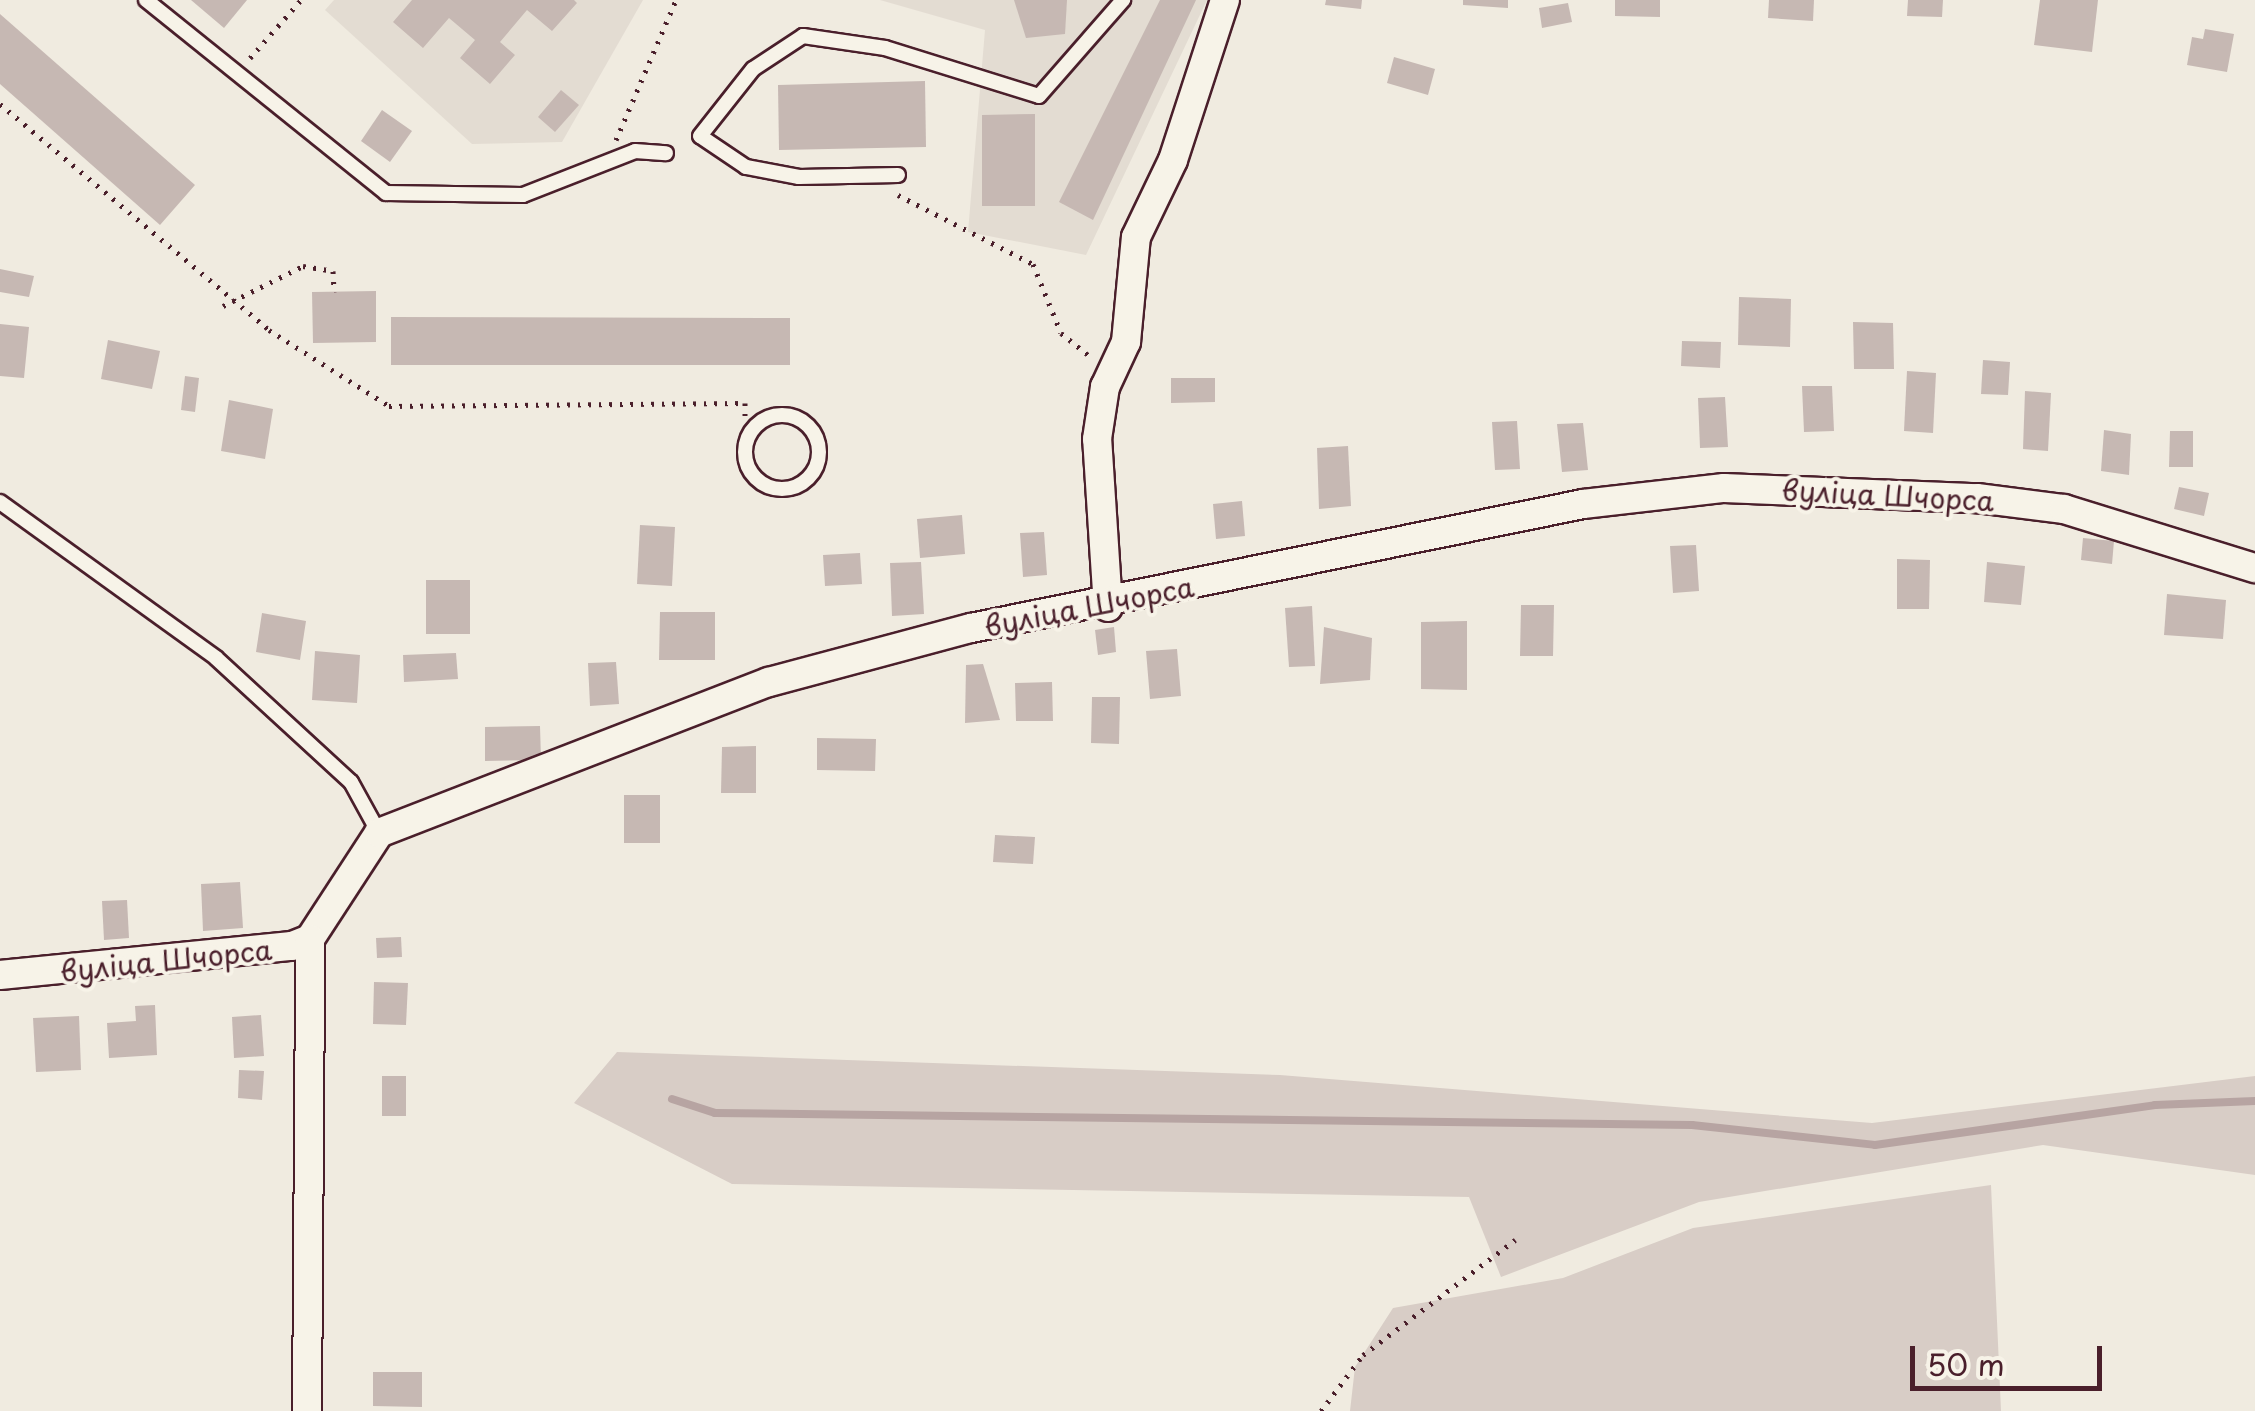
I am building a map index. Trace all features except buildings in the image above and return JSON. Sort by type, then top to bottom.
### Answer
[{"type":"street","points":[[1108,607],[1097,439],[1111,373],[1126,342],[1136,237],[1173,160],[1225,0]]},
{"type":"street","name":"вуліца Шчорса","points":[[0,975],[251,955],[310,938],[379,833],[768,682],[971,628],[1108,607],[1564,508],[1724,488],[1900,492],[2064,509],[2255,568]]},
{"type":"street","points":[[307,1411],[310,938]]},
{"type":"lane","points":[[146,0],[234,76],[386,194],[522,195],[608,162],[666,153]]},
{"type":"lane","points":[[898,175],[746,167],[700,136],[753,69],[803,36],[885,48],[1039,96],[1123,0]]},
{"type":"lane","points":[[792,415],[816,435],[818,462],[802,484],[766,486],[749,470],[746,442],[762,420],[792,415]]},
{"type":"lane","points":[[0,502],[216,658],[351,782],[379,833]]},
{"type":"path","points":[[234,76],[301,0]]},
{"type":"path","points":[[608,162],[676,0]]},
{"type":"path","points":[[0,104],[314,364],[388,406],[745,402],[744,416]]},
{"type":"path","points":[[860,176],[1034,264],[1062,332],[1111,373]]},
{"type":"path","points":[[223,306],[229,297],[303,266],[333,272],[334,292]]},
{"type":"path","points":[[1321,1411],[1363,1355],[1514,1240]]},
{"type":"shaded area","points":[[334,0],[643,0],[562,142],[472,144],[325,10]]},
{"type":"shaded area","points":[[880,0],[1207,0],[1086,255],[968,232],[985,30]]},
{"type":"shaded area","points":[[617,1052],[1280,1075],[1872,1123],[2255,1076],[2255,1175],[2043,1145],[1699,1202],[1501,1277],[1469,1197],[732,1184],[574,1103]]},
{"type":"shaded area","points":[[1991,1185],[2001,1411],[1350,1411],[1355,1367],[1393,1308],[1563,1278],[1693,1228]]},
{"type":"waterway","points":[[672,1099],[715,1113],[1692,1125],[1875,1145],[2155,1105],[2255,1101]]}]
